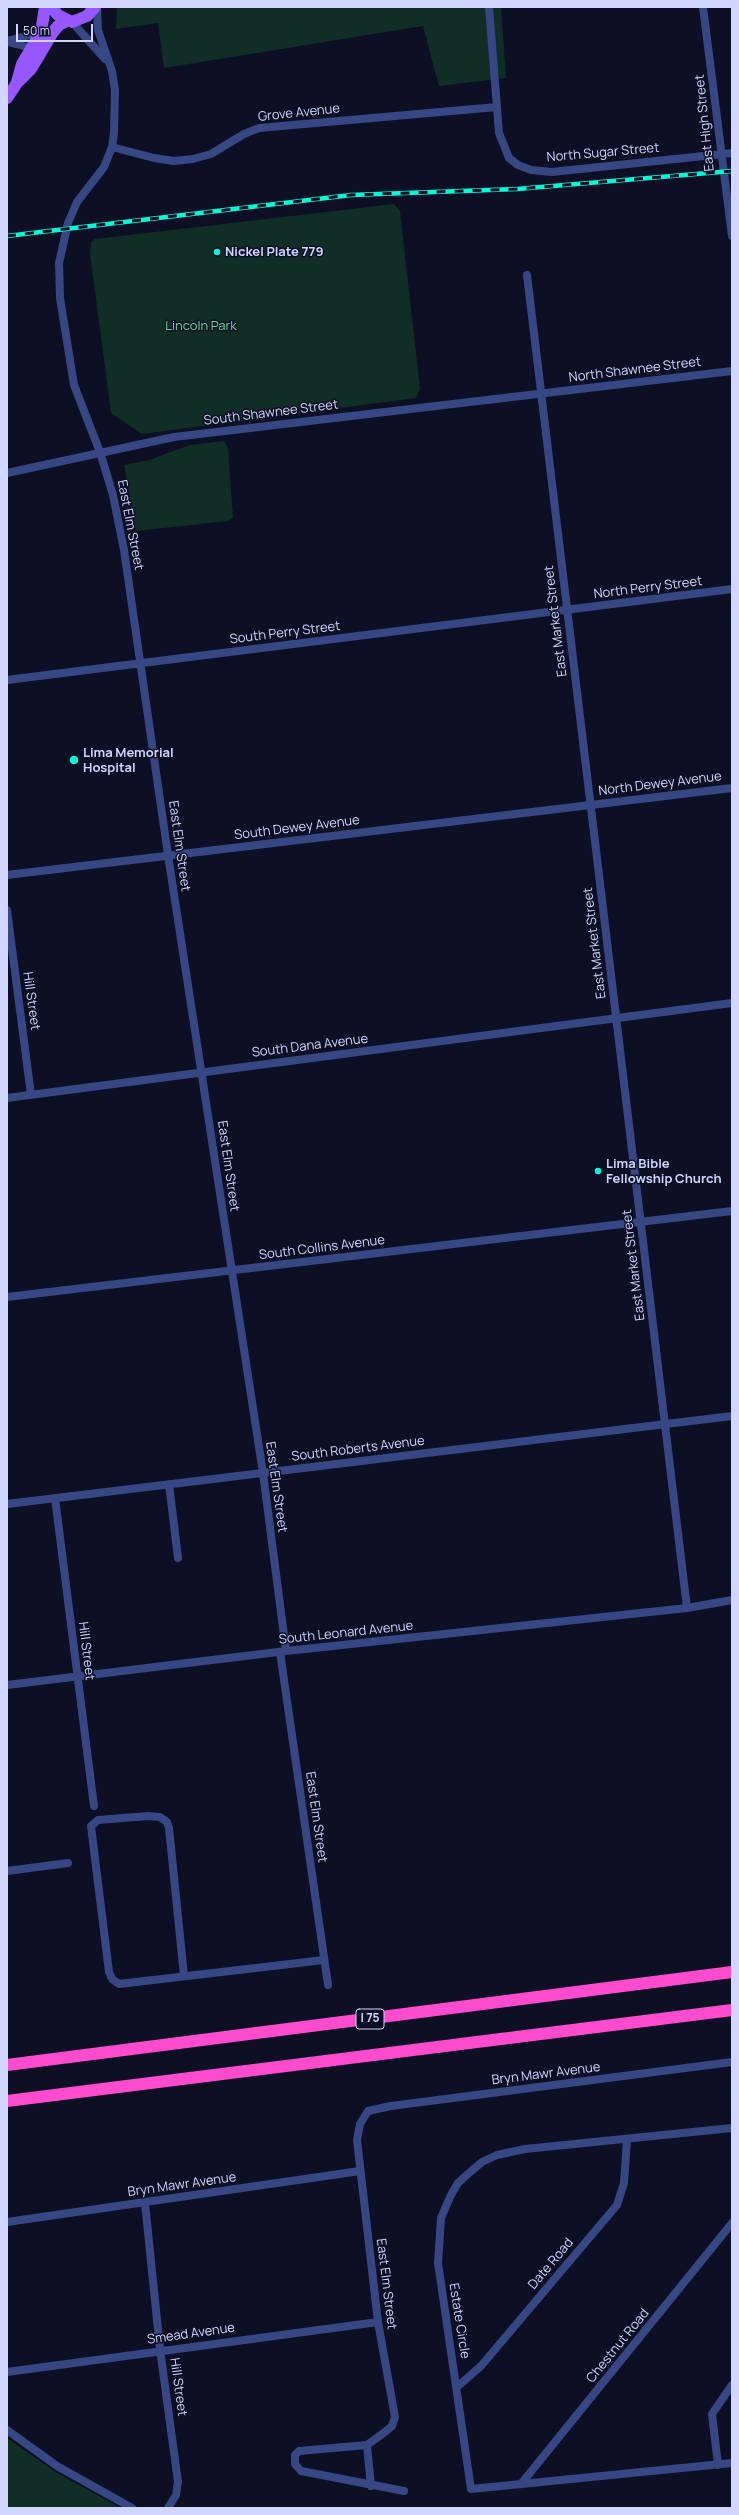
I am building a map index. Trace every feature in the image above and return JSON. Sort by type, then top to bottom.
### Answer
[{"type":"highway","name":"I 75","points":[[7,2065],[732,1972]]},
{"type":"highway","points":[[7,2101],[732,2010]]},
{"type":"highway","points":[[7,2107],[169,2084],[175,2079]]},
{"type":"main road","points":[[17,83],[22,64],[41,32],[45,7]]},
{"type":"main road","points":[[51,7],[70,22]]},
{"type":"main road","points":[[7,98],[17,83],[31,69],[53,32],[59,25],[87,16],[96,7]]},
{"type":"street","name":"East Elm Street","points":[[96,7],[98,30],[108,63],[112,71],[116,105],[112,147],[104,166],[77,202],[68,222],[59,264],[60,298],[73,379],[100,452],[120,524],[168,855],[263,1473],[283,1651],[328,1985]]},
{"type":"street","points":[[489,7],[497,107]]},
{"type":"street","name":"East High Street","points":[[703,7],[720,154],[732,236]]},
{"type":"street","name":"East Elm Street","points":[[70,22],[108,63]]},
{"type":"street","points":[[7,42],[41,32]]},
{"type":"street","points":[[7,42],[31,48]]},
{"type":"street","name":"Grove Avenue","points":[[112,147],[154,158],[174,160],[194,159],[211,154],[244,134],[259,128],[497,107]]},
{"type":"street","name":"North Sugar Street","points":[[497,107],[499,134],[509,158],[518,165],[531,170],[552,172],[732,153]]},
{"type":"street","name":"East Market Street","points":[[527,275],[687,1608]]},
{"type":"street","name":"North Shawnee Street","points":[[541,394],[732,371]]},
{"type":"street","name":"South Shawnee Street","points":[[7,473],[100,452],[194,434],[541,394]]},
{"type":"street","name":"North Perry Street","points":[[567,610],[732,589]]},
{"type":"street","name":"South Perry Street","points":[[7,680],[567,610]]},
{"type":"street","name":"North Dewey Avenue","points":[[590,804],[732,788]]},
{"type":"street","name":"South Dewey Avenue","points":[[7,875],[590,804]]},
{"type":"street","name":"Hill Street","points":[[7,910],[10,959],[31,1095]]},
{"type":"street","name":"South Dana Avenue","points":[[7,1098],[732,1003]]},
{"type":"street","name":"South Collins Avenue","points":[[7,1297],[732,1211]]},
{"type":"street","name":"South Roberts Avenue","points":[[7,1504],[732,1416]]},
{"type":"street","points":[[169,1484],[178,1558]]},
{"type":"street","name":"Hill Street","points":[[55,1498],[94,1806]]},
{"type":"street","name":"South Leonard Avenue","points":[[7,1685],[283,1651],[687,1608],[732,1600]]},
{"type":"street","points":[[184,1976],[169,1828],[166,1822],[160,1818],[148,1816],[98,1820],[91,1826],[112,1979],[118,1984],[324,1960]]},
{"type":"street","points":[[7,1871],[68,1863]]},
{"type":"street","name":"Bryn Mawr Avenue","points":[[365,2115],[368,2111],[391,2106],[732,2062]]},
{"type":"street","name":"East Elm Street","points":[[365,2115],[360,2124],[356,2140],[378,2322],[394,2417],[392,2426],[367,2445],[299,2451],[295,2455],[295,2464],[301,2472],[404,2491]]},
{"type":"street","name":"Estate Circle","points":[[732,2128],[627,2140],[525,2149],[497,2155],[482,2162],[458,2183],[441,2218],[438,2262],[471,2489],[732,2463]]},
{"type":"street","name":"Date Road","points":[[457,2387],[481,2366],[617,2205],[622,2195],[627,2140]]},
{"type":"street","name":"Bryn Mawr Avenue","points":[[7,2222],[360,2171]]},
{"type":"street","name":"Hill Street","points":[[145,2202],[160,2349],[178,2482],[170,2505]]},
{"type":"street","name":"Chestnut Road","points":[[521,2484],[732,2223]]},
{"type":"street","name":"Smead Avenue","points":[[7,2372],[160,2349],[378,2322]]},
{"type":"street","points":[[718,2465],[712,2414],[732,2385]]},
{"type":"street","points":[[7,2430],[57,2466],[132,2508]]},
{"type":"street","points":[[367,2445],[371,2486]]},
{"type":"green space","points":[[117,7],[501,7],[506,78],[439,86],[423,26],[164,68],[158,23],[116,29]]},
{"type":"green space","name":"Lincoln Park","points":[[394,204],[400,211],[420,389],[416,398],[142,434],[111,413],[90,253],[91,243],[95,239]]},
{"type":"green space","points":[[224,441],[228,448],[233,518],[228,521],[136,531],[124,465],[149,460],[190,445]]},
{"type":"green space","points":[[7,2438],[57,2473],[121,2508],[7,2508]]},
{"type":"railway","points":[[7,236],[351,195],[517,189],[732,171]]},
{"type":"place","name":"Nickel Plate 779","points":[[217,252]]},
{"type":"place","name":"Lima Memorial Hospital","points":[[74,760]]},
{"type":"place","name":"Lima Bible Fellowship Church","points":[[598,1171]]}]
